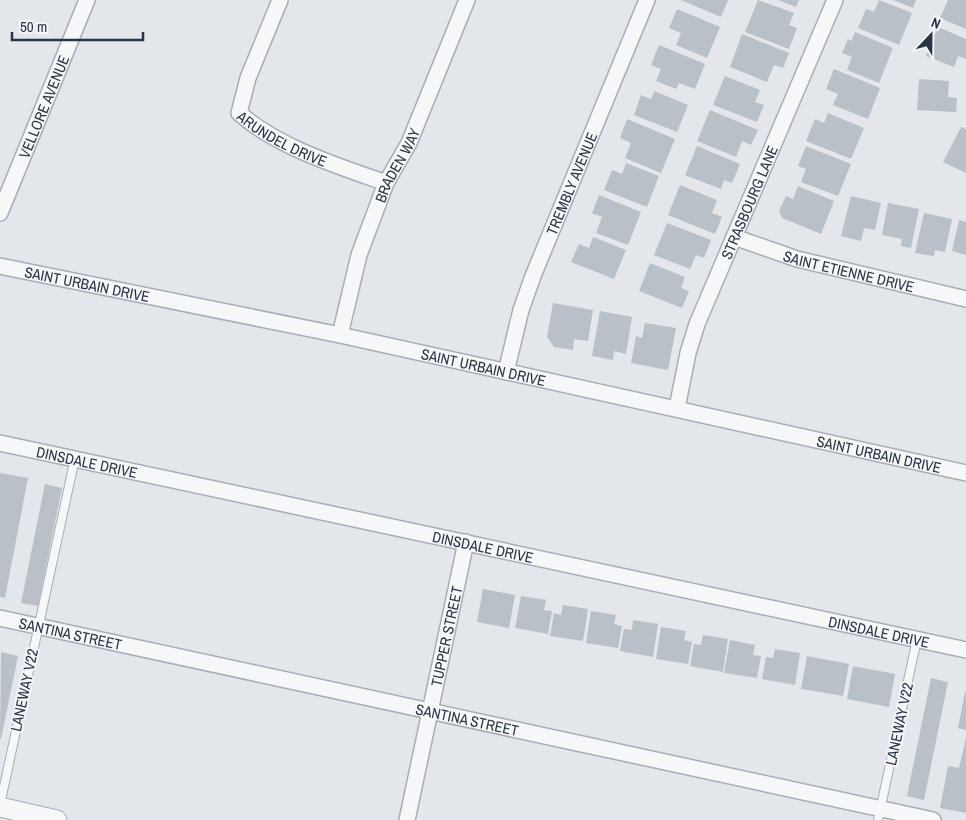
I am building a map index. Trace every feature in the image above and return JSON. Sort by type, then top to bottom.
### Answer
[{"type":"street","name":"VELLORE AVENUE","points":[[0,213],[87,0]]},
{"type":"street","name":"ARUNDEL DRIVE","points":[[280,0],[248,78],[239,113],[258,129],[338,166],[386,183]]},
{"type":"street","name":"BRADEN WAY","points":[[340,335],[359,255],[386,183],[409,143],[467,0]]},
{"type":"street","name":"TREMBLY AVENUE","points":[[506,372],[521,310],[533,276],[647,0]]},
{"type":"street","name":"STRASBOURG LANE","points":[[677,408],[692,339],[834,0]]},
{"type":"street","name":"SAINT ETIENNE DRIVE","points":[[734,237],[797,259],[966,299]]},
{"type":"street","name":"SAINT URBAIN DRIVE","points":[[0,266],[340,335],[966,473]]},
{"type":"street","name":"DINSDALE DRIVE","points":[[0,443],[966,650]]},
{"type":"street","name":"TUPPER STREET","points":[[407,820],[466,542]]},
{"type":"street","name":"SANTINA STREET","points":[[0,618],[430,711],[879,814],[933,820]]},
{"type":"street","points":[[0,806],[55,820]]},
{"type":"lane","name":"LANEWAY V22","points":[[0,806],[75,458]]},
{"type":"lane","name":"LANEWAY V22","points":[[879,814],[917,639]]},
{"type":"building","points":[[681,0],[728,0],[721,17]]},
{"type":"building","points":[[758,0],[794,13],[789,25],[797,28],[789,49],[745,32]]},
{"type":"building","points":[[778,0],[799,0],[796,7]]},
{"type":"building","points":[[879,0],[912,13],[899,45],[858,28],[866,9],[874,12]]},
{"type":"building","points":[[893,0],[916,0],[913,8]]},
{"type":"building","points":[[948,0],[966,0],[966,29],[940,18]]},
{"type":"building","points":[[677,9],[720,27],[707,58],[676,45],[681,33],[669,28]]},
{"type":"building","points":[[938,27],[966,39],[966,59],[958,56],[954,67],[926,56]]},
{"type":"building","points":[[855,32],[893,48],[879,83],[847,70],[852,57],[842,53],[848,39],[851,41]]},
{"type":"building","points":[[742,34],[789,53],[783,68],[774,65],[767,82],[730,67]]},
{"type":"building","points":[[659,45],[705,64],[695,89],[679,83],[676,89],[656,81],[661,69],[651,65]]},
{"type":"building","points":[[834,69],[880,88],[868,119],[833,105],[838,94],[826,89]]},
{"type":"building","points":[[725,76],[760,90],[755,102],[764,105],[757,122],[713,105]]},
{"type":"building","points":[[919,79],[949,81],[948,97],[957,98],[956,112],[917,110]]},
{"type":"building","points":[[654,91],[688,105],[677,132],[634,115],[641,95],[651,99]]},
{"type":"building","points":[[710,110],[758,130],[751,145],[742,141],[736,157],[697,141]]},
{"type":"building","points":[[828,113],[864,128],[851,159],[806,141],[815,119],[824,123]]},
{"type":"building","points":[[627,119],[675,139],[661,173],[625,158],[631,143],[620,138]]},
{"type":"building","points":[[961,127],[966,129],[966,173],[943,162]]},
{"type":"building","points":[[697,146],[740,164],[732,183],[724,180],[721,189],[685,175]]},
{"type":"building","points":[[806,146],[851,164],[838,196],[801,182],[806,169],[798,166]]},
{"type":"building","points":[[626,163],[659,176],[647,207],[604,190],[612,170],[622,174]]},
{"type":"building","points":[[680,185],[717,200],[712,213],[722,217],[715,234],[668,215]]},
{"type":"building","points":[[798,186],[834,201],[821,234],[782,218],[779,211],[786,196],[793,199]]},
{"type":"building","points":[[599,195],[641,212],[628,245],[596,233],[602,217],[592,213]]},
{"type":"building","points":[[851,196],[881,203],[875,230],[864,228],[861,241],[841,236]]},
{"type":"building","points":[[888,203],[919,209],[911,248],[901,246],[902,239],[882,235]]},
{"type":"building","points":[[924,213],[952,219],[945,252],[935,250],[934,256],[915,253]]},
{"type":"building","points":[[959,220],[966,222],[966,255],[952,251]]},
{"type":"building","points":[[667,223],[711,240],[704,258],[696,255],[690,269],[654,255]]},
{"type":"building","points":[[593,237],[626,250],[614,279],[571,262],[579,244],[589,248]]},
{"type":"building","points":[[650,263],[685,277],[681,288],[689,291],[682,308],[639,291]]},
{"type":"building","points":[[553,303],[593,310],[588,341],[574,339],[573,350],[554,347],[547,337]]},
{"type":"building","points":[[600,311],[632,317],[626,354],[614,351],[613,360],[592,356]]},
{"type":"building","points":[[645,323],[676,328],[668,370],[631,363],[636,336],[642,338]]},
{"type":"building","points":[[0,473],[28,478],[5,598],[0,597]]},
{"type":"building","points":[[45,484],[62,488],[38,606],[21,603]]},
{"type":"building","points":[[483,589],[515,595],[509,628],[477,622]]},
{"type":"building","points":[[521,596],[546,600],[544,610],[552,611],[548,634],[515,628]]},
{"type":"building","points":[[563,605],[588,609],[583,641],[550,636],[554,613],[561,615]]},
{"type":"building","points":[[591,611],[616,615],[614,624],[622,626],[618,648],[586,643]]},
{"type":"building","points":[[633,620],[658,624],[653,657],[620,651],[624,629],[632,630]]},
{"type":"building","points":[[661,627],[686,631],[684,640],[692,642],[688,664],[656,659]]},
{"type":"building","points":[[703,635],[728,639],[723,672],[690,666],[694,644],[701,645]]},
{"type":"building","points":[[730,640],[755,645],[753,655],[761,656],[757,678],[724,673]]},
{"type":"building","points":[[775,649],[800,653],[795,685],[762,679],[766,657],[773,658]]},
{"type":"building","points":[[1,652],[18,656],[0,739]]},
{"type":"building","points":[[807,656],[849,664],[843,696],[801,689]]},
{"type":"building","points":[[853,666],[895,674],[889,707],[847,699]]},
{"type":"building","points":[[931,678],[948,682],[924,800],[907,796]]},
{"type":"building","points":[[966,692],[966,730],[958,728]]},
{"type":"building","points":[[966,738],[966,813],[940,808],[948,766],[959,768]]}]
